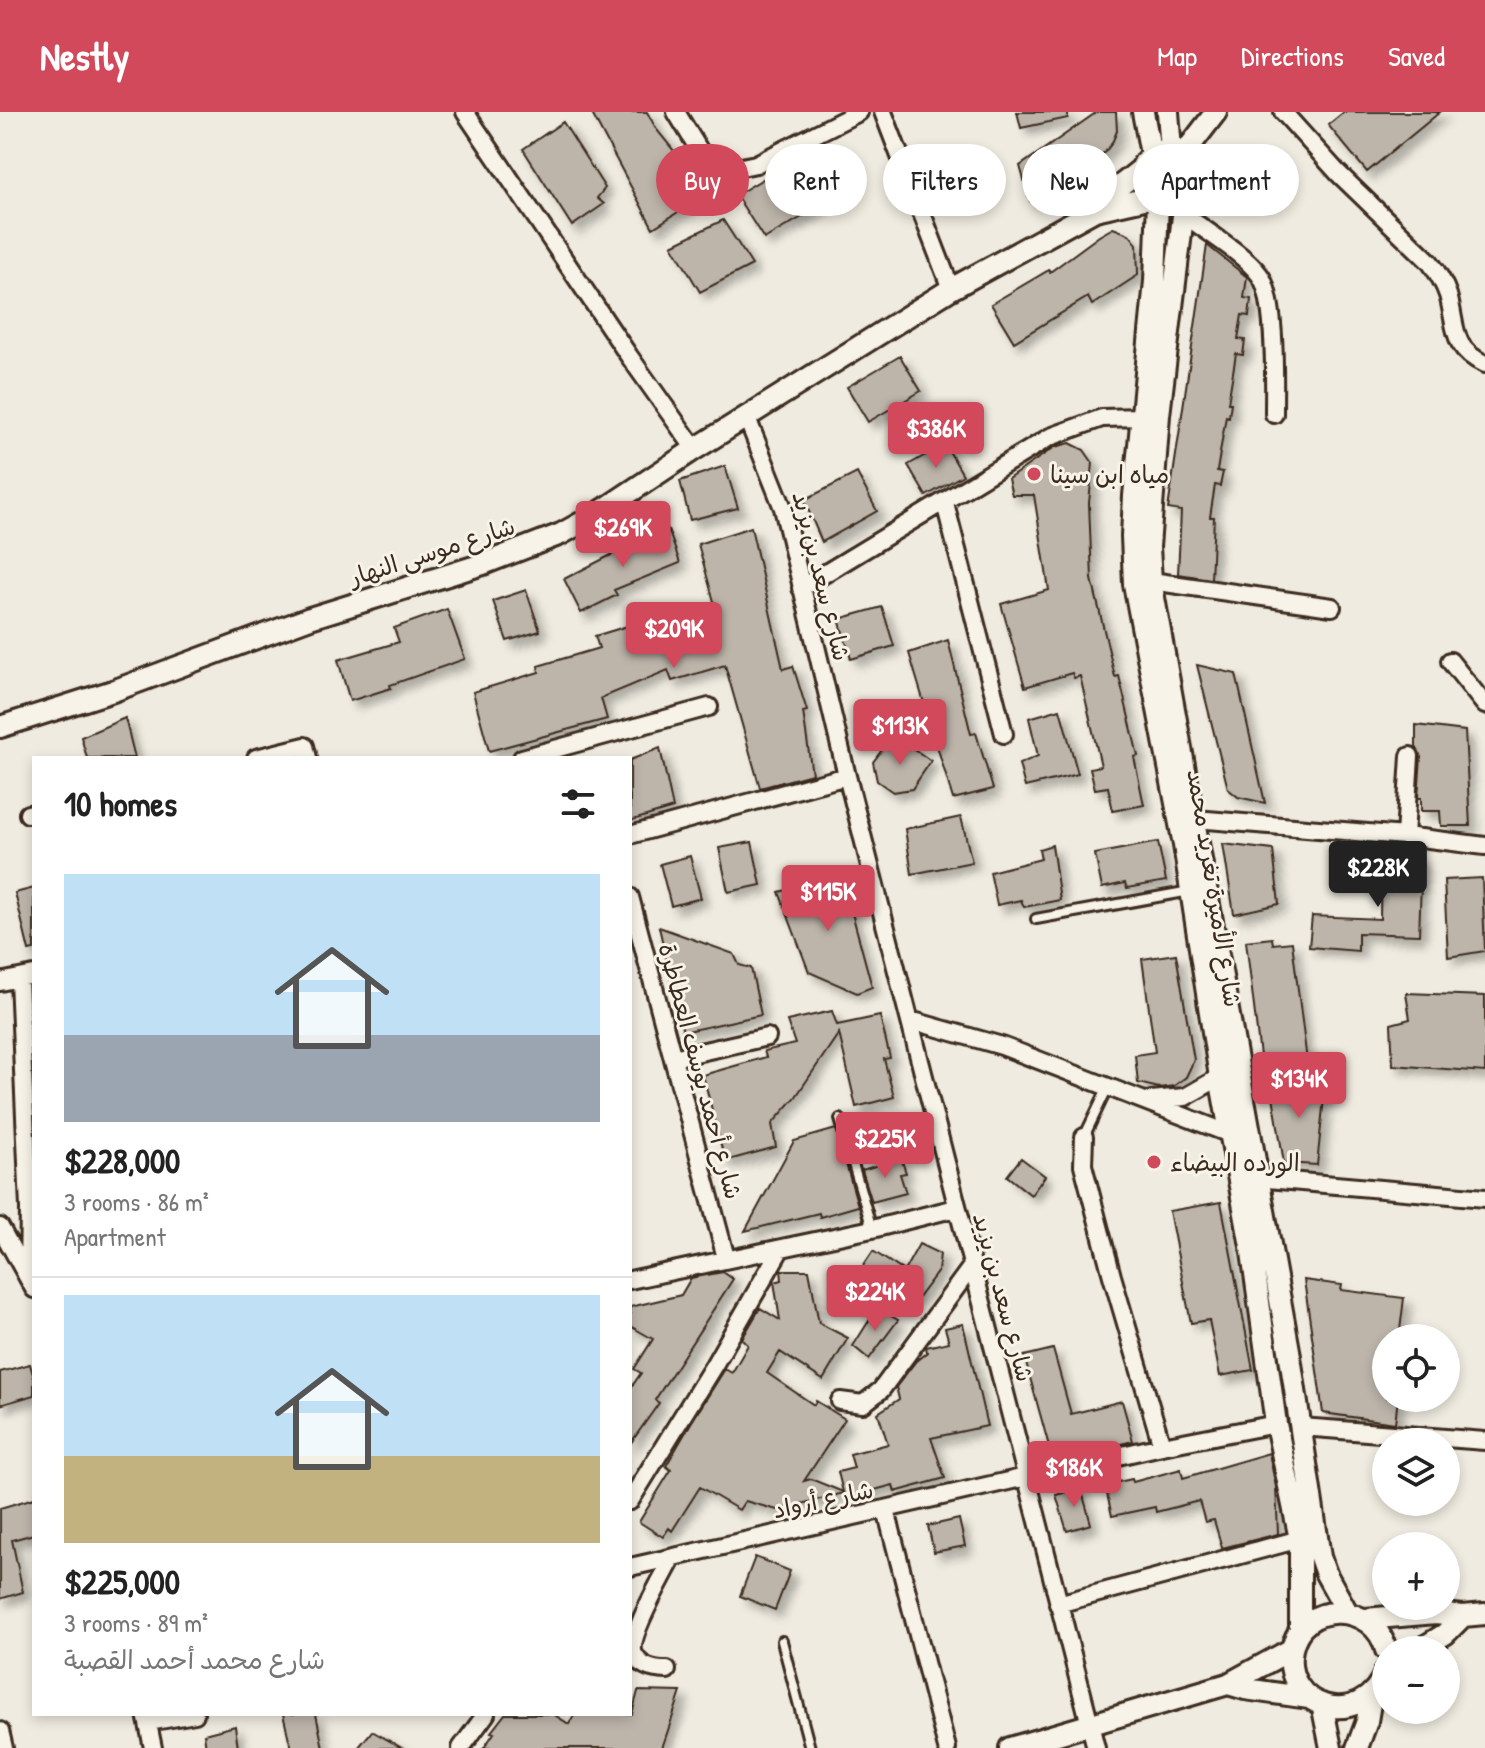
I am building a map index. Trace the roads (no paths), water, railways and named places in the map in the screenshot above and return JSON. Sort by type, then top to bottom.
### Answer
[{"type":"street","points":[[465,112],[695,449]]},
{"type":"street","points":[[676,112],[701,153],[721,167],[732,169],[756,164],[859,112]]},
{"type":"street","points":[[883,112],[951,289]]},
{"type":"street","points":[[1143,112],[1145,144]]},
{"type":"street","points":[[1168,112],[1174,144]]},
{"type":"street","points":[[1181,144],[1202,112]]},
{"type":"street","points":[[1184,144],[1216,112]]},
{"type":"street","points":[[1283,112],[1338,173],[1430,262],[1449,297],[1452,323],[1459,344],[1485,364]]},
{"type":"street","name":"شارع موسى النهار","points":[[1117,187],[1133,173]]},
{"type":"street","name":"شارع موسى النهار","points":[[0,727],[113,691],[310,618],[531,546],[597,514],[951,289],[1084,216]]},
{"type":"street","name":"شارع الأميرة تغريد محمد","points":[[1156,216],[1155,281],[1132,536],[1134,584],[1191,891],[1252,1252],[1276,1424],[1300,1539],[1296,1639],[1291,1667],[1297,1684],[1316,1701],[1331,1748]]},
{"type":"street","name":"شارع الأميرة تغريد محمد","points":[[1182,216],[1159,415],[1149,547],[1151,581],[1301,1427],[1320,1557],[1326,1574],[1356,1615],[1377,1629],[1380,1636]]},
{"type":"street","points":[[1186,216],[1261,276],[1269,297],[1274,357],[1274,414]]},
{"type":"street","points":[[801,588],[1050,437],[1102,418],[1141,417]]},
{"type":"street","name":"شارع سعد بن يزيد","points":[[747,418],[783,508],[956,1208],[1096,1748]]},
{"type":"street","points":[[945,503],[1004,734]]},
{"type":"street","points":[[1151,581],[1332,607]]},
{"type":"street","points":[[1450,661],[1485,705]]},
{"type":"street","points":[[529,756],[709,707]]},
{"type":"street","points":[[264,756],[305,746],[308,756]]},
{"type":"street","points":[[1405,836],[1410,756]]},
{"type":"street","points":[[632,834],[847,776]]},
{"type":"street","points":[[1195,819],[1405,836],[1485,846]]},
{"type":"street","name":"شارع أحمد يوسف العطاطرة","points":[[632,904],[726,1258]]},
{"type":"street","points":[[0,982],[27,977],[31,1281]]},
{"type":"street","points":[[910,1020],[1002,1046],[1230,1134]]},
{"type":"street","points":[[673,1058],[767,1037]]},
{"type":"street","points":[[1142,1100],[1185,1097],[1220,1077]]},
{"type":"street","points":[[1084,1137],[1083,1165],[1162,1446]]},
{"type":"street","points":[[1256,1178],[1485,1198]]},
{"type":"street","points":[[632,1280],[726,1258],[780,1250],[956,1208]]},
{"type":"street","points":[[0,1227],[31,1281]]},
{"type":"street","points":[[632,1498],[780,1250]]},
{"type":"street","points":[[840,1401],[863,1404],[881,1390],[972,1266]]},
{"type":"street","name":"شارع أرواد","points":[[632,1567],[1162,1446],[1276,1424]]},
{"type":"street","points":[[1301,1427],[1485,1441]]},
{"type":"street","points":[[886,1510],[947,1748]]},
{"type":"street","points":[[1058,1604],[1300,1539]]},
{"type":"street","points":[[667,1670],[655,1670],[640,1662],[633,1653],[633,1646],[638,1627],[672,1559]]},
{"type":"street","points":[[1010,1748],[1228,1684],[1296,1639],[1310,1621],[1327,1613],[1485,1614]]},
{"type":"street","points":[[1442,1636],[1463,1616]]},
{"type":"street","points":[[1228,1684],[1316,1701],[1336,1708],[1354,1706],[1371,1697]]},
{"type":"street","points":[[1357,1748],[1367,1721],[1371,1697]]},
{"type":"street","points":[[153,1748],[147,1718],[171,1716]]},
{"type":"street","points":[[461,1748],[485,1716]]},
{"type":"street","points":[[0,1731],[4,1748]]},
{"type":"lane","points":[[1036,919],[1191,891]]},
{"type":"lane","points":[[1084,1137],[1108,1087]]},
{"type":"lane","points":[[840,1119],[872,1229]]},
{"type":"lane","points":[[782,1641],[810,1748]]},
{"type":"place","name":"مياه ابن سينا","points":[[1034,474]]},
{"type":"place","name":"الورده البيضاء","points":[[1154,1162]]}]
